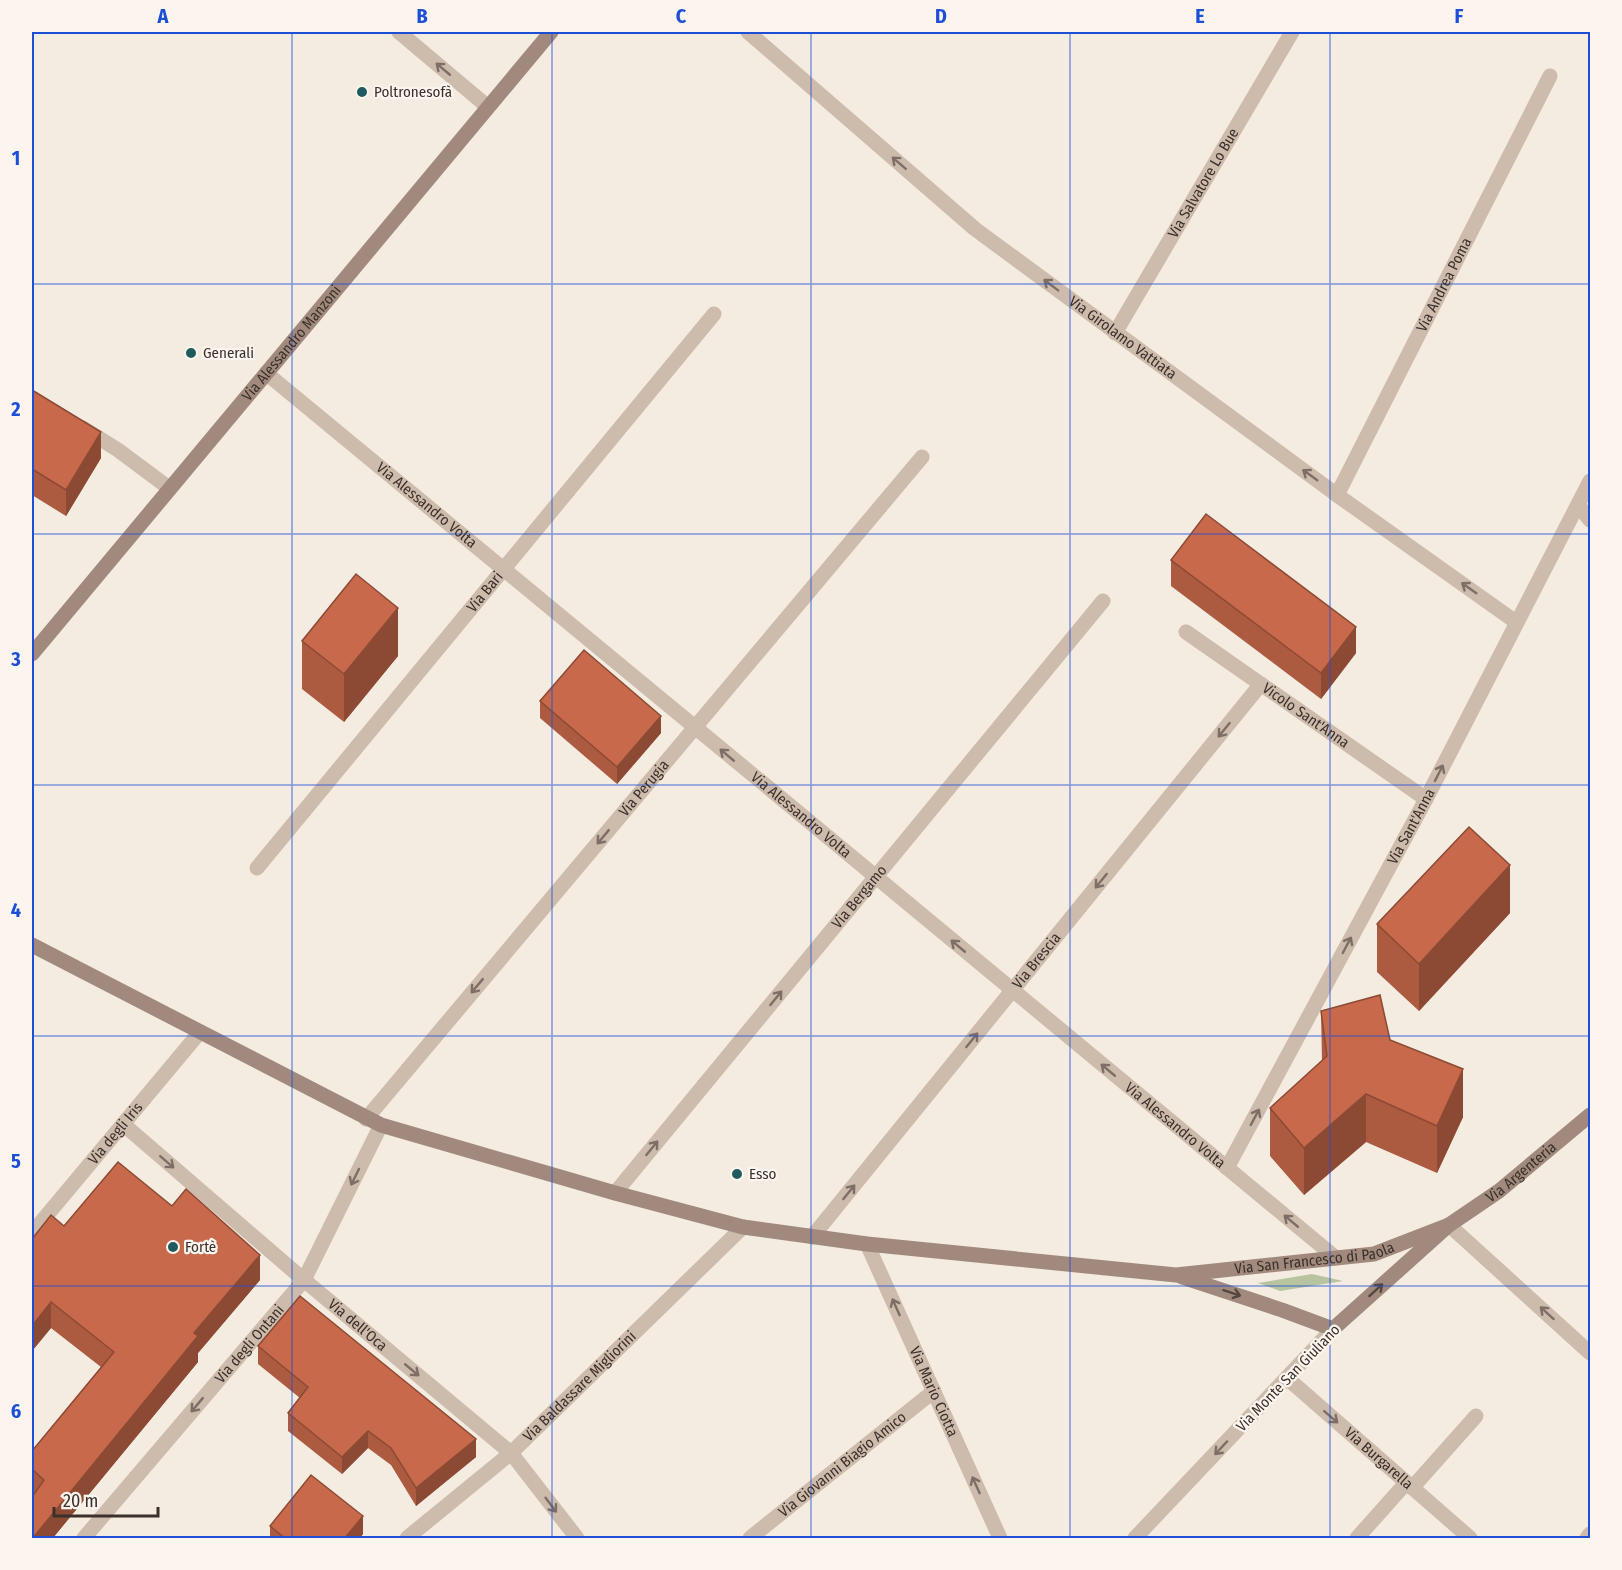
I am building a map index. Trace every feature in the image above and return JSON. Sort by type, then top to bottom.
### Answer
[{"type":"main road","name":"Via Alessandro Manzoni","points":[[32,654],[551,32]]},
{"type":"main road","points":[[32,945],[374,1122],[615,1193],[743,1227],[867,1244],[1176,1275],[1333,1329]]},
{"type":"main road","name":"Via Argenteria","points":[[1449,1225],[1499,1191],[1590,1115]]},
{"type":"main road","name":"Via San Francesco di Paola","points":[[1176,1275],[1374,1254],[1449,1225]]},
{"type":"main road","name":"Via Monte San Giuliano","points":[[1333,1329],[1449,1225]]},
{"type":"street","points":[[399,32],[488,107]]},
{"type":"street","name":"Via Girolamo Vattiata","points":[[748,32],[975,228],[1337,495],[1516,622]]},
{"type":"street","name":"Via Salvatore Lo Bue","points":[[1115,333],[1292,32]]},
{"type":"street","name":"Via Andrea Poma","points":[[1337,495],[1550,76]]},
{"type":"street","name":"Via Bari","points":[[257,868],[714,314]]},
{"type":"street","name":"Via Alessandro Volta","points":[[266,373],[1336,1258]]},
{"type":"street","points":[[70,420],[118,450],[170,488]]},
{"type":"street","name":"Via Perugia","points":[[374,1122],[694,728],[922,457]]},
{"type":"street","name":"Via Sant'Anna","points":[[1227,1168],[1426,799],[1590,481]]},
{"type":"street","points":[[1578,505],[1590,520]]},
{"type":"street","name":"Via Bergamo","points":[[615,1193],[1103,602]]},
{"type":"street","name":"Vicolo Sant'Anna","points":[[1186,632],[1426,799]]},
{"type":"street","name":"Via Brescia","points":[[813,1237],[1261,684]]},
{"type":"street","name":"Via degli Iris","points":[[32,1233],[200,1032]]},
{"type":"street","name":"Via degli Ontani","points":[[84,1539],[304,1280],[374,1122]]},
{"type":"street","name":"Via dell'Oca","points":[[123,1124],[304,1280],[512,1454],[577,1539]]},
{"type":"street","points":[[1449,1225],[1590,1353]]},
{"type":"street","name":"Via Baldassare Migliorini","points":[[407,1539],[512,1454],[743,1227]]},
{"type":"street","name":"Via Mario Ciotta","points":[[867,1244],[1000,1539]]},
{"type":"street","name":"Via Monte San Giuliano","points":[[1135,1539],[1333,1329]]},
{"type":"street","name":"Via Burgarella","points":[[1287,1378],[1470,1539]]},
{"type":"street","name":"Via Giovanni Biagio Amico","points":[[750,1539],[934,1391]]},
{"type":"street","points":[[1357,1539],[1476,1416]]},
{"type":"street","points":[[1587,1539],[1590,1534]]},
{"type":"green space","points":[[1312,1274],[1343,1281],[1280,1291],[1258,1283]]},
{"type":"building","points":[[32,390],[101,432],[66,490],[32,469]]},
{"type":"building","points":[[1206,514],[1356,627],[1321,673],[1171,560]]},
{"type":"building","points":[[356,574],[398,608],[344,674],[302,641]]},
{"type":"building","points":[[584,650],[661,716],[617,767],[540,701]]},
{"type":"building","points":[[1469,827],[1510,865],[1419,964],[1377,924]]},
{"type":"building","points":[[1380,995],[1390,1040],[1463,1069],[1437,1126],[1366,1094],[1304,1148],[1270,1108],[1327,1056],[1321,1011]]},
{"type":"building","points":[[118,1162],[172,1206],[186,1189],[260,1255],[194,1333],[198,1336],[32,1539],[32,1497],[44,1480],[32,1469],[32,1451],[114,1352],[51,1302],[32,1326],[32,1239],[51,1215],[64,1226]]},
{"type":"building","points":[[300,1296],[476,1439],[416,1488],[391,1448],[368,1431],[342,1457],[288,1413],[308,1387],[258,1346]]},
{"type":"building","points":[[311,1475],[363,1516],[344,1539],[286,1539],[270,1526]]},
{"type":"place","name":"Poltronesofà","points":[[362,92]]},
{"type":"place","name":"Generali","points":[[191,353]]},
{"type":"place","name":"Esso","points":[[737,1174]]},
{"type":"place","name":"Fortè","points":[[173,1247]]}]
